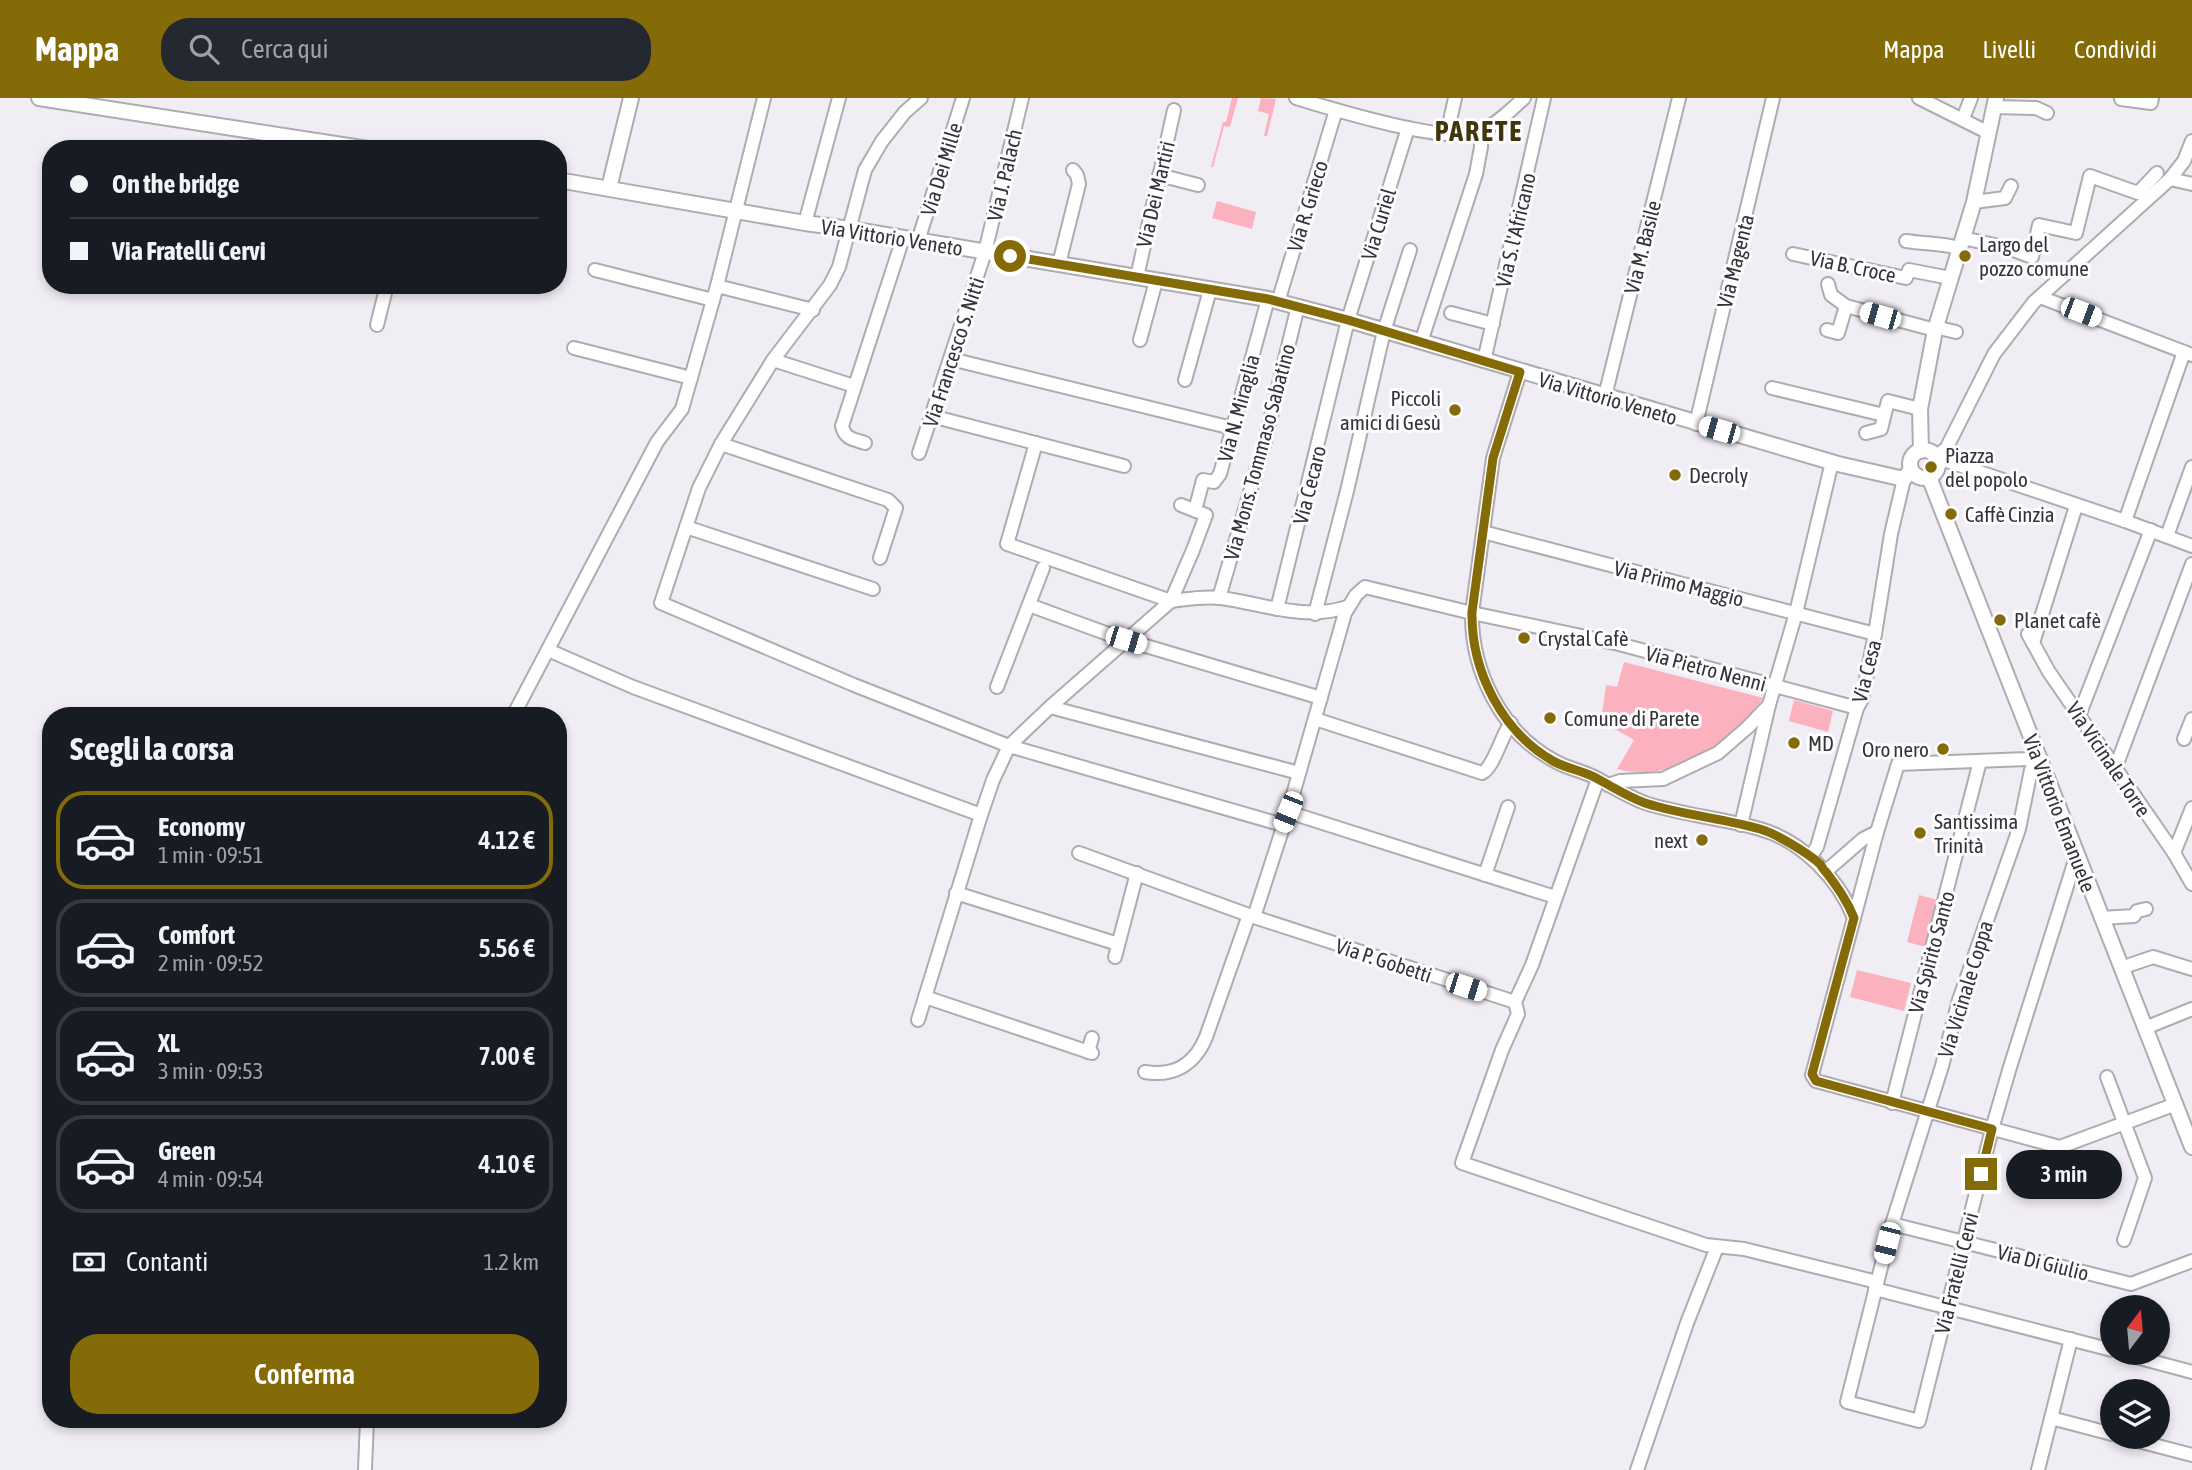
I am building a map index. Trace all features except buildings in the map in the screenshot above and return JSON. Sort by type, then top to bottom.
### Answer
[{"type":"street","points":[[39,98],[310,140]]},
{"type":"street","points":[[609,188],[631,98]]},
{"type":"street","points":[[518,707],[657,442],[682,409],[717,286],[764,98]]},
{"type":"street","points":[[921,98],[905,112],[881,141],[865,170],[839,267],[830,285],[773,360],[721,444],[699,488],[661,603],[854,685],[1009,746],[1283,825]]},
{"type":"street","name":"Via Dei Mille","points":[[918,241],[963,98]]},
{"type":"street","name":"Via J. Palach","points":[[985,252],[1022,98]]},
{"type":"street","points":[[1297,98],[1408,128],[1467,135],[1481,131],[1524,98]]},
{"type":"street","points":[[1447,134],[1455,98]]},
{"type":"street","name":"Via S. l'Africano","points":[[1484,361],[1545,98]]},
{"type":"street","name":"Via M. Basile","points":[[1605,396],[1679,98]]},
{"type":"street","name":"Via Magenta","points":[[1696,424],[1773,98]]},
{"type":"street","points":[[1919,98],[1987,132]]},
{"type":"street","points":[[1963,119],[1971,98]]},
{"type":"street","points":[[2121,99],[2151,103],[2152,98]]},
{"type":"street","points":[[805,223],[835,99]]},
{"type":"street","points":[[1929,477],[1937,469],[1931,456],[1920,410],[1935,328],[1974,202],[1995,102],[2042,108]]},
{"type":"street","name":"Via Dei Martiri","points":[[1137,277],[1174,110]]},
{"type":"street","name":"Via R. Grieco","points":[[1273,300],[1336,110]]},
{"type":"street","name":"Via Curiel","points":[[1348,320],[1408,128]]},
{"type":"street","points":[[1421,340],[1476,174],[1482,147],[1481,131]]},
{"type":"street","points":[[1931,456],[1946,449],[1994,354],[2020,317],[2040,296],[2171,180],[2184,161],[2192,141]]},
{"type":"street","points":[[2184,161],[2192,177]]},
{"type":"street","points":[[1059,264],[1079,184],[1077,174],[1073,170]]},
{"type":"street","points":[[1906,241],[1931,246],[1961,243],[2008,248],[2032,257],[2039,225],[2076,233],[2090,176],[2138,193],[2157,173]]},
{"type":"street","points":[[1159,175],[1198,186]]},
{"type":"street","points":[[2171,180],[2192,184]]},
{"type":"street","name":"Via Vittorio Veneto","points":[[567,181],[1273,300],[1421,340],[1520,372],[1832,462],[1929,477]]},
{"type":"street","points":[[1974,202],[2005,198],[2011,186]]},
{"type":"street","points":[[865,443],[849,438],[844,434],[842,426],[903,238]]},
{"type":"street","points":[[1315,614],[1384,331],[1410,250]]},
{"type":"street","name":"Via Francesco S. Nitti","points":[[919,453],[985,252]]},
{"type":"street","name":"Via B. Croce","points":[[1793,254],[1906,278],[1909,270],[1950,278]]},
{"type":"street","points":[[595,270],[713,300]]},
{"type":"street","points":[[1140,340],[1156,281]]},
{"type":"street","points":[[2057,282],[2062,294],[2080,308],[2121,327]]},
{"type":"street","points":[[1828,284],[1831,295],[1846,306],[1956,332]]},
{"type":"street","points":[[717,286],[813,310]]},
{"type":"street","points":[[1185,380],[1210,290]]},
{"type":"street","points":[[377,326],[385,294]]},
{"type":"street","points":[[2040,296],[2188,353],[2125,521]]},
{"type":"street","name":"Via N. Miraglia","points":[[1197,503],[1203,480],[1214,482],[1220,474],[1273,300]]},
{"type":"street","name":"Via Mons. Tommaso Sabatino","points":[[1219,598],[1265,441],[1298,306]]},
{"type":"street","points":[[1827,330],[1838,333],[1846,306]]},
{"type":"street","points":[[1451,313],[1493,324]]},
{"type":"street","name":"Via Cecaro","points":[[1277,609],[1348,320]]},
{"type":"street","points":[[574,348],[691,378]]},
{"type":"street","points":[[951,359],[1232,428]]},
{"type":"street","points":[[773,360],[854,386]]},
{"type":"street","points":[[1520,372],[1493,458],[1472,612],[1471,632],[1482,673],[1494,701],[1523,738],[1553,761],[1645,803],[1762,830],[1783,839],[1820,864],[1836,884],[1854,918]]},
{"type":"street","points":[[1772,388],[1884,415]]},
{"type":"street","points":[[1866,433],[1881,429],[1888,401],[1920,410]]},
{"type":"street","points":[[939,418],[1124,466]]},
{"type":"street","points":[[1036,443],[1007,544],[1171,601],[1219,598],[1315,614],[1347,607],[1288,812],[1206,1037],[1199,1053],[1177,1069],[1162,1073],[1145,1072]]},
{"type":"street","points":[[721,444],[888,500],[896,508],[880,558]]},
{"type":"street","points":[[1908,474],[1912,457],[1931,456],[2192,546]]},
{"type":"street","points":[[1741,825],[1832,462]]},
{"type":"street","points":[[2167,536],[2192,467]]},
{"type":"street","name":"Via Cesa","points":[[1810,858],[1817,847],[1857,708],[1862,699],[1891,534],[1908,474]]},
{"type":"street","name":"Via Vittorio Emanuele","points":[[1929,477],[2192,1145]]},
{"type":"street","points":[[918,1020],[981,815],[1009,746],[1171,601],[1206,515],[1181,505]]},
{"type":"street","name":"Via Vicinale Torre","points":[[2076,506],[2030,638],[2049,672],[2080,713],[2192,884]]},
{"type":"street","points":[[686,527],[873,589]]},
{"type":"street","points":[[2080,713],[2151,530]]},
{"type":"street","name":"Via Primo Maggio","points":[[1483,532],[1875,634]]},
{"type":"street","points":[[2115,769],[2192,564]]},
{"type":"street","points":[[998,687],[1043,568]]},
{"type":"street","name":"Via Pietro Nenni","points":[[1347,607],[1365,587],[1619,644],[1857,708]]},
{"type":"street","points":[[1029,605],[1126,640],[1321,698]]},
{"type":"street","points":[[548,650],[633,687],[981,815]]},
{"type":"street","points":[[1603,782],[1663,779],[1718,754],[1769,705]]},
{"type":"street","points":[[1050,707],[1299,773]]},
{"type":"street","points":[[1315,719],[1482,773],[1490,766],[1511,723]]},
{"type":"street","points":[[2184,739],[2192,719]]},
{"type":"street","points":[[2038,755],[2027,759],[1898,764],[1812,1074],[1816,1081],[2060,1147],[2176,1104]]},
{"type":"street","name":"Via Vicinale Coppa","points":[[1847,1402],[1892,1224],[1980,937],[2019,829],[2031,770],[2038,755]]},
{"type":"street","name":"Via Spirito Santo","points":[[1892,1103],[1980,761]]},
{"type":"street","points":[[1603,782],[1515,1002],[1518,1014],[1502,1050],[1462,1163],[1706,1245],[1744,1249],[1947,1307],[2100,1347]]},
{"type":"street","points":[[1485,875],[1508,807]]},
{"type":"street","points":[[2174,853],[2192,808]]},
{"type":"street","points":[[1288,812],[1555,897]]},
{"type":"street","points":[[1825,872],[1863,839],[1877,832]]},
{"type":"street","name":"Via P. Gobetti","points":[[1079,853],[1251,916],[1515,1002]]},
{"type":"street","name":"Via Fratelli Cervi","points":[[1847,1402],[1919,1420],[1992,1129],[2077,855]]},
{"type":"street","points":[[956,893],[1116,951],[1137,873]]},
{"type":"street","points":[[2101,918],[2134,916],[2137,911],[2146,909]]},
{"type":"street","points":[[2121,968],[2153,957],[2192,969]]},
{"type":"street","points":[[925,997],[1090,1052],[1092,1038]]},
{"type":"street","points":[[2145,1028],[2192,1009]]},
{"type":"street","points":[[2107,1077],[2145,1178],[2124,1240]]},
{"type":"street","name":"Via Di Giulio","points":[[1892,1224],[2131,1284],[2192,1261]]},
{"type":"street","points":[[1637,1470],[1687,1323],[1717,1247]]},
{"type":"street","points":[[2038,1470],[2071,1339]]},
{"type":"street","points":[[2166,1365],[2192,1372]]},
{"type":"street","points":[[2051,1418],[2100,1431]]},
{"type":"street","points":[[365,1470],[367,1428]]},
{"type":"street","points":[[2169,1449],[2192,1455]]},
{"type":"shaded area","points":[[1232,98],[1238,98],[1230,127],[1224,126],[1211,167],[1223,122],[1226,122]]},
{"type":"shaded area","points":[[1261,98],[1276,99],[1267,136],[1264,136],[1269,114],[1258,111]]},
{"type":"shaded area","points":[[1217,201],[1256,212],[1252,229],[1212,218]]},
{"type":"shaded area","points":[[1624,662],[1763,698],[1735,730],[1700,756],[1660,771],[1617,769],[1634,740],[1601,721],[1606,685],[1617,687]]},
{"type":"shaded area","points":[[1794,700],[1833,711],[1828,732],[1789,721]]},
{"type":"shaded area","points":[[1919,895],[1938,900],[1926,947],[1907,942]]},
{"type":"shaded area","points":[[1857,970],[1911,983],[1904,1011],[1850,997]]},
{"type":"place","name":"Largo del pozzo comune","points":[[1965,256]]},
{"type":"place","name":"Piccoli amici di Gesù","points":[[1455,410]]},
{"type":"place","name":"Piazza del popolo","points":[[1931,467]]},
{"type":"place","name":"Decroly","points":[[1675,475]]},
{"type":"place","name":"Caffè Cinzia","points":[[1951,514]]},
{"type":"place","name":"Planet cafè","points":[[2000,620]]},
{"type":"place","name":"Crystal Cafè","points":[[1524,638]]},
{"type":"place","name":"Comune di Parete","points":[[1550,718]]},
{"type":"place","name":"MD","points":[[1794,743]]},
{"type":"place","name":"Oro nero","points":[[1943,749]]},
{"type":"place","name":"Santissima Trinità","points":[[1920,833]]},
{"type":"place","name":"next","points":[[1702,840]]},
{"type":"district","name":"PARETE","points":[[1479,131]]},
{"type":"route","points":[[1010,256],[1268,299],[1520,372],[1493,458],[1472,612],[1471,632],[1475,652],[1494,701],[1523,738],[1553,761],[1593,776],[1621,793],[1645,803],[1762,830],[1783,839],[1820,864],[1836,884],[1854,918],[1812,1074],[1816,1081],[1992,1129],[1981,1174]]}]
